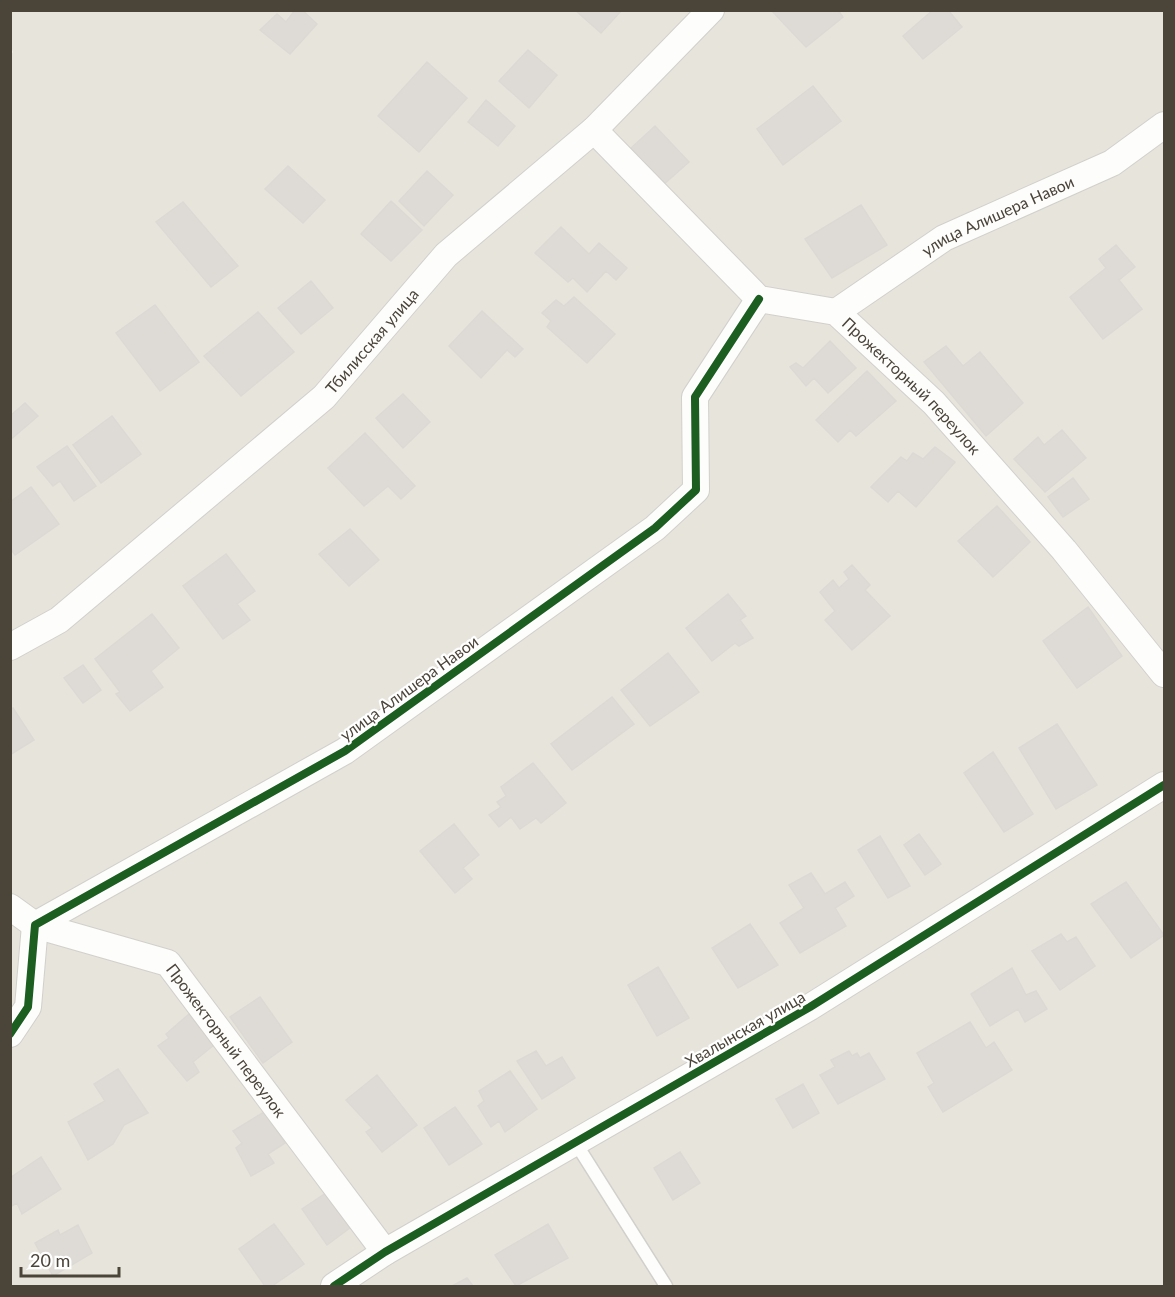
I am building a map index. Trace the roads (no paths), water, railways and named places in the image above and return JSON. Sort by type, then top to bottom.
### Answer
[{"type":"street","name":"Тбилисская улица","points":[[10,647],[59,620],[324,397],[446,255],[594,130],[711,10]]},
{"type":"street","name":"улица Алишера Навои","points":[[836,312],[944,238],[1112,163],[1164,125]]},
{"type":"street","points":[[594,130],[759,299]]},
{"type":"street","name":"улица Алишера Навои","points":[[35,925],[345,751],[655,528],[696,490],[695,397],[759,299]]},
{"type":"street","name":"Прожекторный переулок","points":[[759,299],[836,312],[934,403],[1064,550],[1164,674]]},
{"type":"street","name":"Хвалынская улица","points":[[334,1287],[385,1252],[810,1007],[1164,785]]},
{"type":"street","name":"Прожекторный переулок","points":[[10,907],[35,925],[168,963],[385,1252]]},
{"type":"street","points":[[10,1034],[28,1007],[35,925]]},
{"type":"lane","points":[[575,1142],[666,1287]]}]
